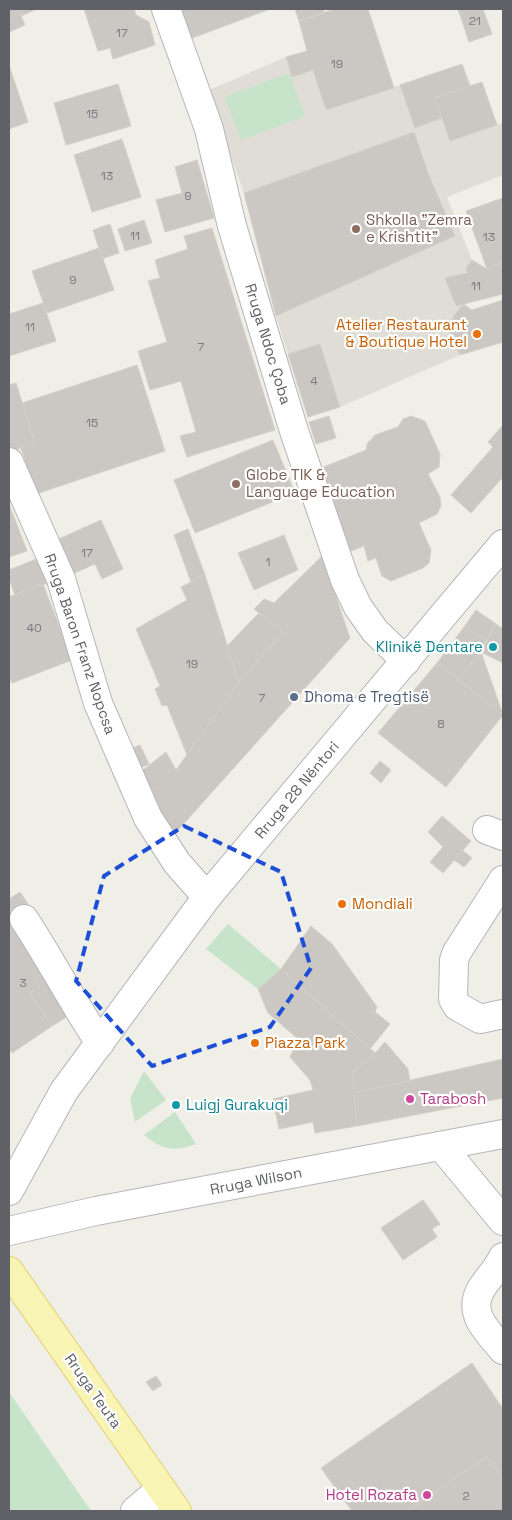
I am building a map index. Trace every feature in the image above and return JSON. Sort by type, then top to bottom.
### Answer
[{"type":"main road","name":"Rruga Teuta","points":[[13,1287],[177,1511]]},
{"type":"street","name":"Rruga Ndoc Çoba","points":[[166,9],[209,129],[232,226],[294,431],[345,580],[358,607],[375,631],[406,661]]},
{"type":"street","name":"Rruga Baron Franz Nopcsa","points":[[9,462],[61,580],[98,703],[148,818],[177,863],[207,897]]},
{"type":"street","name":"Rruga 28 Nëntori","points":[[9,1191],[64,1091],[207,897],[503,544]]},
{"type":"street","points":[[503,880],[457,952],[453,999],[457,1006],[480,1019],[503,1014]]},
{"type":"street","points":[[24,920],[53,963],[72,1000],[100,1043]]},
{"type":"street","name":"Rruga Wilson","points":[[9,1232],[96,1211],[503,1134]]},
{"type":"street","points":[[441,1146],[503,1221]]},
{"type":"street","points":[[503,1257],[482,1288],[475,1306],[479,1321],[503,1350]]},
{"type":"street","points":[[135,1511],[161,1489]]},
{"type":"highlighted area","points":[[184,826],[281,872],[311,968],[270,1027],[152,1066],[76,981],[104,876]]},
{"type":"shaded area","name":"Shkolla \"Zemra e Krishtit\"","points":[[286,57],[313,70],[326,110],[462,64],[470,86],[482,82],[497,125],[503,123],[503,175],[447,197],[472,260],[466,268],[463,304],[446,326],[460,355],[340,407],[308,417],[276,316],[244,193],[207,91]]},
{"type":"green space","points":[[289,73],[305,116],[241,140],[225,97]]},
{"type":"green space","points":[[228,924],[281,969],[258,989],[206,949]]},
{"type":"green space","points":[[144,1071],[166,1100],[135,1122],[130,1099]]},
{"type":"green space","points":[[175,1112],[196,1144],[174,1149],[168,1148],[157,1144],[144,1135]]},
{"type":"green space","points":[[9,1392],[91,1511],[9,1511]]},
{"type":"building","points":[[9,9],[18,9],[25,25],[9,32]]},
{"type":"building","points":[[18,9],[37,9],[21,16]]},
{"type":"building","points":[[84,9],[134,9],[136,15],[149,22],[155,45],[113,59],[110,48],[98,51]]},
{"type":"building","points":[[178,9],[270,9],[187,40]]},
{"type":"building","points":[[295,9],[323,9],[324,12],[299,21]]},
{"type":"building","points":[[335,9],[368,9],[394,88],[326,110],[313,70],[292,77],[286,57],[307,51],[299,21]]},
{"type":"building","points":[[458,9],[483,9],[492,34],[469,42]]},
{"type":"building","points":[[462,64],[470,86],[435,98],[442,118],[415,128],[400,85]]},
{"type":"building","points":[[9,69],[28,122],[9,129]]},
{"type":"building","points":[[482,82],[497,125],[450,141],[435,98]]},
{"type":"building","points":[[118,84],[131,126],[66,145],[54,103]]},
{"type":"building","points":[[414,132],[428,173],[455,236],[276,316],[244,193]]},
{"type":"building","points":[[122,139],[141,197],[92,212],[74,155]]},
{"type":"building","points":[[197,160],[214,218],[165,232],[156,200],[182,193],[175,167]]},
{"type":"building","points":[[503,198],[503,263],[487,269],[466,211]]},
{"type":"building","points":[[144,220],[152,243],[125,251],[118,229]]},
{"type":"building","points":[[110,224],[119,253],[102,259],[93,230]]},
{"type":"building","points":[[212,228],[275,430],[187,457],[180,436],[196,432],[181,381],[150,390],[138,351],[167,342],[148,281],[160,278],[155,260],[188,249],[184,236]]},
{"type":"building","points":[[99,248],[114,290],[47,313],[32,271]]},
{"type":"building","points":[[472,260],[487,269],[503,263],[503,294],[456,306],[445,278],[467,273],[466,268]]},
{"type":"building","name":"Atelier Restaurant & Boutique Hotel","points":[[503,300],[503,342],[460,355],[446,326],[463,304],[472,310]]},
{"type":"building","points":[[43,303],[56,341],[9,356],[9,314]]},
{"type":"building","points":[[320,344],[340,407],[308,417],[288,354]]},
{"type":"building","points":[[137,365],[165,451],[36,494],[21,448],[35,443],[22,403]]},
{"type":"building","points":[[16,383],[35,443],[9,452],[9,385]]},
{"type":"building","points":[[329,416],[336,438],[316,444],[309,422]]},
{"type":"building","points":[[411,416],[425,421],[440,454],[439,467],[428,474],[440,497],[441,506],[437,514],[419,523],[431,550],[429,563],[423,568],[391,581],[382,576],[376,558],[368,561],[364,546],[351,551],[319,469],[366,450],[367,444],[375,435],[398,427],[403,419]]},
{"type":"building","points":[[503,425],[503,477],[471,513],[451,495],[493,447],[488,442]]},
{"type":"building","points":[[273,440],[295,493],[195,533],[174,480]]},
{"type":"building","points":[[9,504],[27,551],[9,557]]},
{"type":"building","points":[[101,520],[123,569],[102,579],[95,564],[68,576],[52,542]]},
{"type":"building","points":[[188,529],[205,575],[191,582],[174,535]]},
{"type":"building","points":[[284,535],[298,570],[254,590],[238,553]]},
{"type":"building","points":[[322,556],[350,638],[171,838],[134,777],[166,752],[176,770],[239,682],[283,632],[254,609],[264,599],[274,603]]},
{"type":"building","points":[[39,558],[48,583],[15,595],[9,579],[9,570]]},
{"type":"building","points":[[205,575],[239,682],[187,755],[167,705],[162,706],[155,689],[160,686],[136,629],[187,600],[181,587]]},
{"type":"building","points":[[43,584],[72,660],[12,683],[9,676],[9,597]]},
{"type":"building","points":[[476,610],[496,624],[486,641],[464,627]]},
{"type":"building","points":[[259,613],[283,632],[239,682],[227,646]]},
{"type":"building","name":"Klinikë Dentare","points":[[496,624],[503,629],[503,663],[481,652]]},
{"type":"building","points":[[464,627],[486,641],[481,652],[455,639]]},
{"type":"building","points":[[455,639],[481,652],[458,679],[437,663]]},
{"type":"building","points":[[481,652],[503,715],[458,679]]},
{"type":"building","points":[[437,663],[503,715],[446,787],[378,733]]},
{"type":"building","points":[[140,745],[149,764],[137,769],[128,750]]},
{"type":"building","points":[[380,761],[391,770],[381,783],[370,773]]},
{"type":"building","points":[[442,816],[471,841],[443,873],[430,862],[443,847],[428,832]]},
{"type":"building","points":[[462,850],[472,858],[464,867],[454,860]]},
{"type":"building","points":[[20,892],[28,904],[11,915],[9,899]]},
{"type":"building","points":[[9,917],[46,972],[35,979],[40,987],[30,993],[52,1026],[12,1053],[9,1048]]},
{"type":"building","points":[[311,926],[332,944],[377,1007],[375,1012],[390,1024],[370,1049],[281,969]]},
{"type":"building","points":[[281,969],[375,1053],[353,1072],[357,1126],[315,1133],[313,1122],[279,1129],[273,1099],[313,1090],[310,1080],[290,1057],[298,1039],[268,1013],[258,989]]},
{"type":"building","points":[[46,972],[73,1013],[52,1026],[30,993],[40,987],[35,979]]},
{"type":"building","points":[[385,1042],[408,1069],[410,1081],[354,1093],[353,1072]]},
{"type":"building","points":[[503,1059],[503,1098],[357,1126],[354,1093]]},
{"type":"building","points":[[423,1200],[440,1224],[432,1229],[437,1237],[403,1260],[381,1228]]},
{"type":"building","points":[[472,1363],[503,1409],[503,1480],[487,1457],[407,1511],[352,1511],[321,1468]]},
{"type":"building","points":[[156,1376],[162,1385],[153,1391],[146,1382]]},
{"type":"building","points":[[487,1457],[503,1480],[503,1511],[407,1511]]},
{"type":"place","name":"Shkolla \"Zemra e Krishtit\"","points":[[356,229]]},
{"type":"place","name":"Atelier Restaurant & Boutique Hotel","points":[[477,334]]},
{"type":"place","name":"Globe TIK & Language Education","points":[[236,484]]},
{"type":"place","name":"Klinikë Dentare","points":[[493,647]]},
{"type":"place","name":"Dhoma e Tregtisë","points":[[294,697]]},
{"type":"place","name":"Mondiali","points":[[342,904]]},
{"type":"place","name":"Piazza Park","points":[[255,1043]]},
{"type":"place","name":"Tarabosh","points":[[410,1099]]},
{"type":"place","name":"Luigj Gurakuqi","points":[[176,1105]]},
{"type":"place","name":"Hotel Rozafa","points":[[427,1495]]}]
